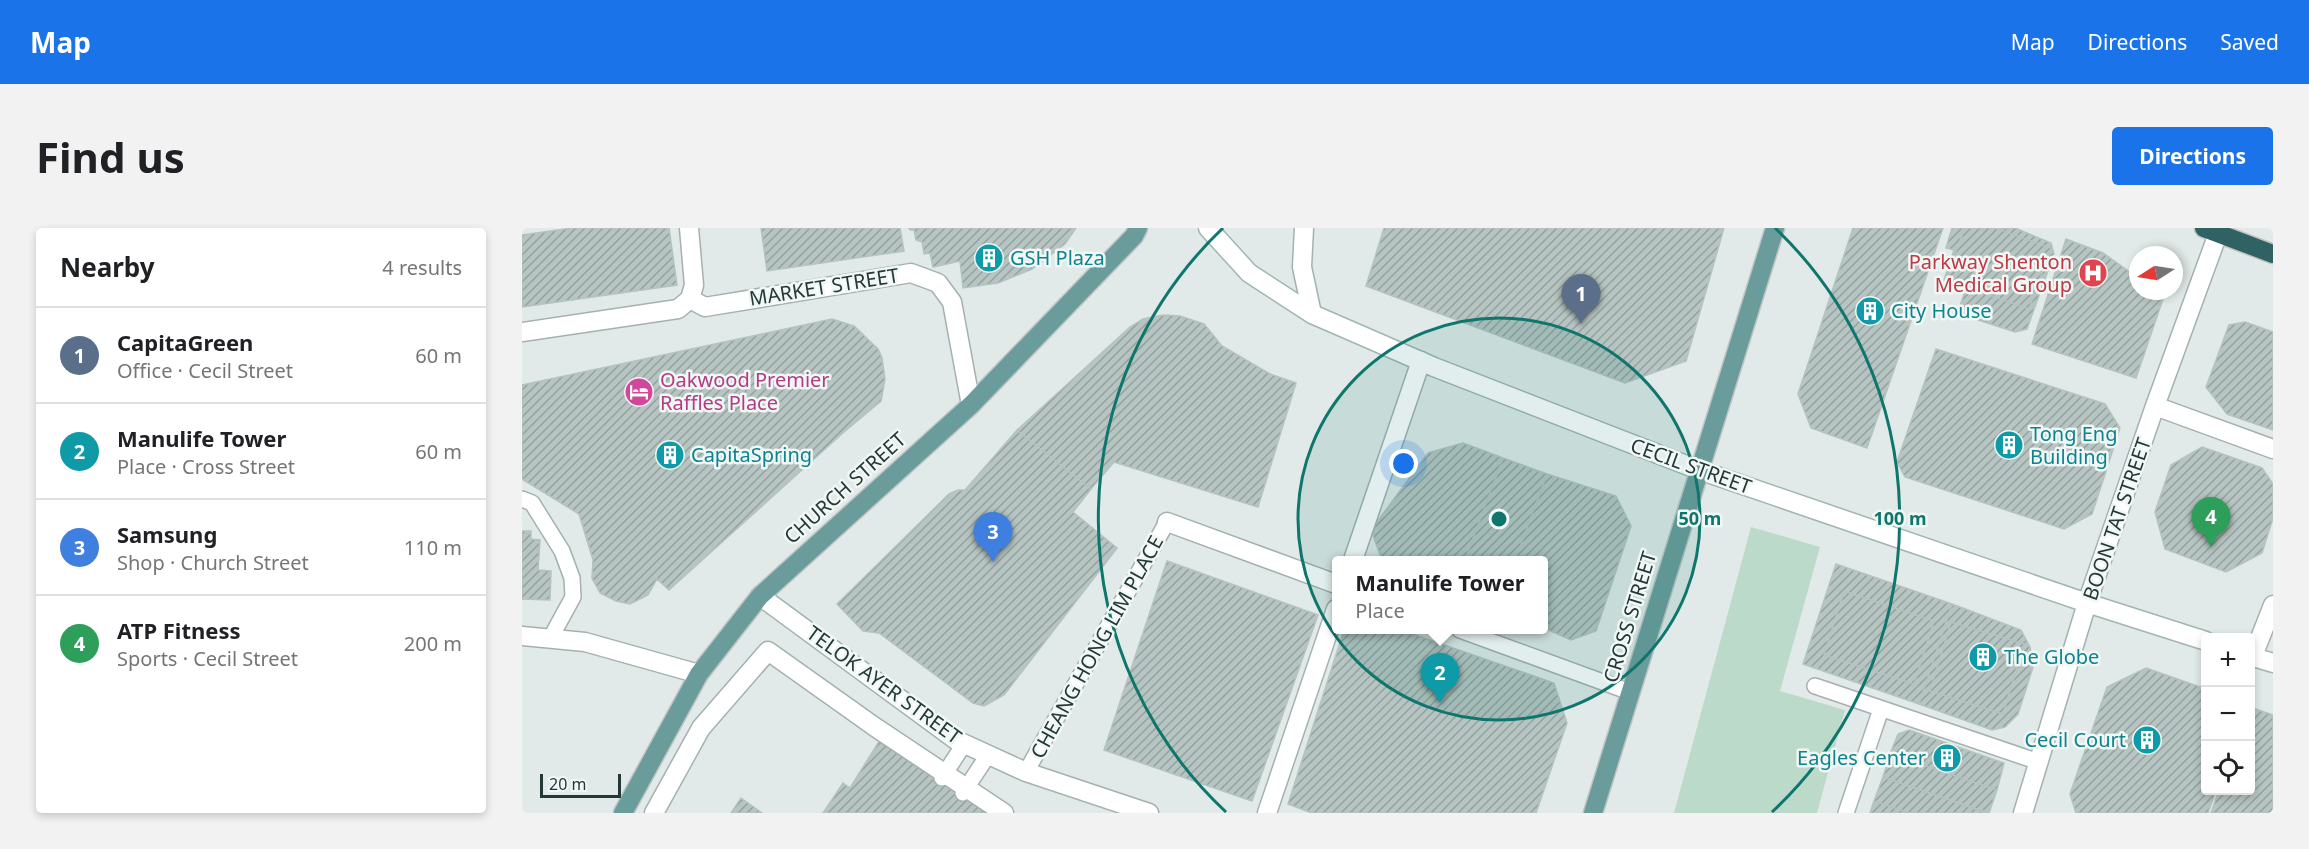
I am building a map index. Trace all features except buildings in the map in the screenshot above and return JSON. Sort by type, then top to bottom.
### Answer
[{"type":"highway","points":[[2214,230],[2273,254]]},
{"type":"main road","name":"CHURCH STREET","points":[[623,813],[699,674],[760,596],[971,405],[1134,236],[1138,228]]},
{"type":"main road","name":"CROSS STREET","points":[[1593,813],[1775,228]]},
{"type":"street","points":[[684,304],[694,285],[690,228]]},
{"type":"street","name":"CECIL STREET","points":[[1208,228],[1249,273],[1312,314],[1421,361],[1699,470],[2201,640]]},
{"type":"street","points":[[1304,228],[1302,267],[1312,314]]},
{"type":"street","name":"BOON TAT STREET","points":[[2023,813],[2087,603],[2214,230]]},
{"type":"street","name":"MARKET STREET","points":[[522,332],[684,304],[705,307],[911,273],[938,283],[952,302],[971,405]]},
{"type":"street","points":[[1355,556],[1421,361]]},
{"type":"street","points":[[2155,406],[2273,449]]},
{"type":"street","points":[[1167,522],[1332,583]]},
{"type":"street","name":"TELOK AYER STREET","points":[[760,596],[956,740],[1026,772],[1128,810],[1149,813]]},
{"type":"street","points":[[2255,649],[2273,605]]},
{"type":"street","points":[[1267,813],[1332,621]]},
{"type":"street","points":[[522,636],[585,642],[699,674]]},
{"type":"street","points":[[654,813],[701,728],[768,651],[964,790],[1004,813]]},
{"type":"street","points":[[2255,657],[2273,663]]},
{"type":"street","points":[[674,717],[701,728]]},
{"type":"lane","points":[[522,499],[532,503],[562,550],[572,578],[573,597],[550,639]]},
{"type":"lane","name":"CHEANG HONG LIM PLACE","points":[[1026,772],[1167,522]]},
{"type":"lane","points":[[1471,634],[1630,692]]},
{"type":"lane","points":[[1815,686],[2039,762]]},
{"type":"lane","points":[[1846,813],[1881,709]]},
{"type":"lane","points":[[944,775],[964,744]]},
{"type":"lane","points":[[964,790],[988,755]]},
{"type":"green space","points":[[1751,527],[1820,547],[1780,691],[1845,710],[1817,813],[1674,813]]},
{"type":"place","name":"GSH Plaza","points":[[989,258]]},
{"type":"place","name":"Parkway Shenton Medical Group","points":[[2093,273]]},
{"type":"place","name":"City House","points":[[1870,311]]},
{"type":"place","name":"CapitaGreen","points":[[1581,324]]},
{"type":"place","name":"Oakwood Premier Raffles Place","points":[[639,392]]},
{"type":"place","name":"Tong Eng Building","points":[[2009,445]]},
{"type":"place","name":"CapitaSpring","points":[[670,455]]},
{"type":"place","name":"ATP Fitness","points":[[2211,547]]},
{"type":"place","name":"Samsung","points":[[993,562]]},
{"type":"place","name":"The Globe","points":[[1983,657]]},
{"type":"place","name":"Manulife Tower","points":[[1440,703]]},
{"type":"place","name":"Cecil Court","points":[[2147,740]]},
{"type":"place","name":"Eagles Center","points":[[1947,758]]}]
